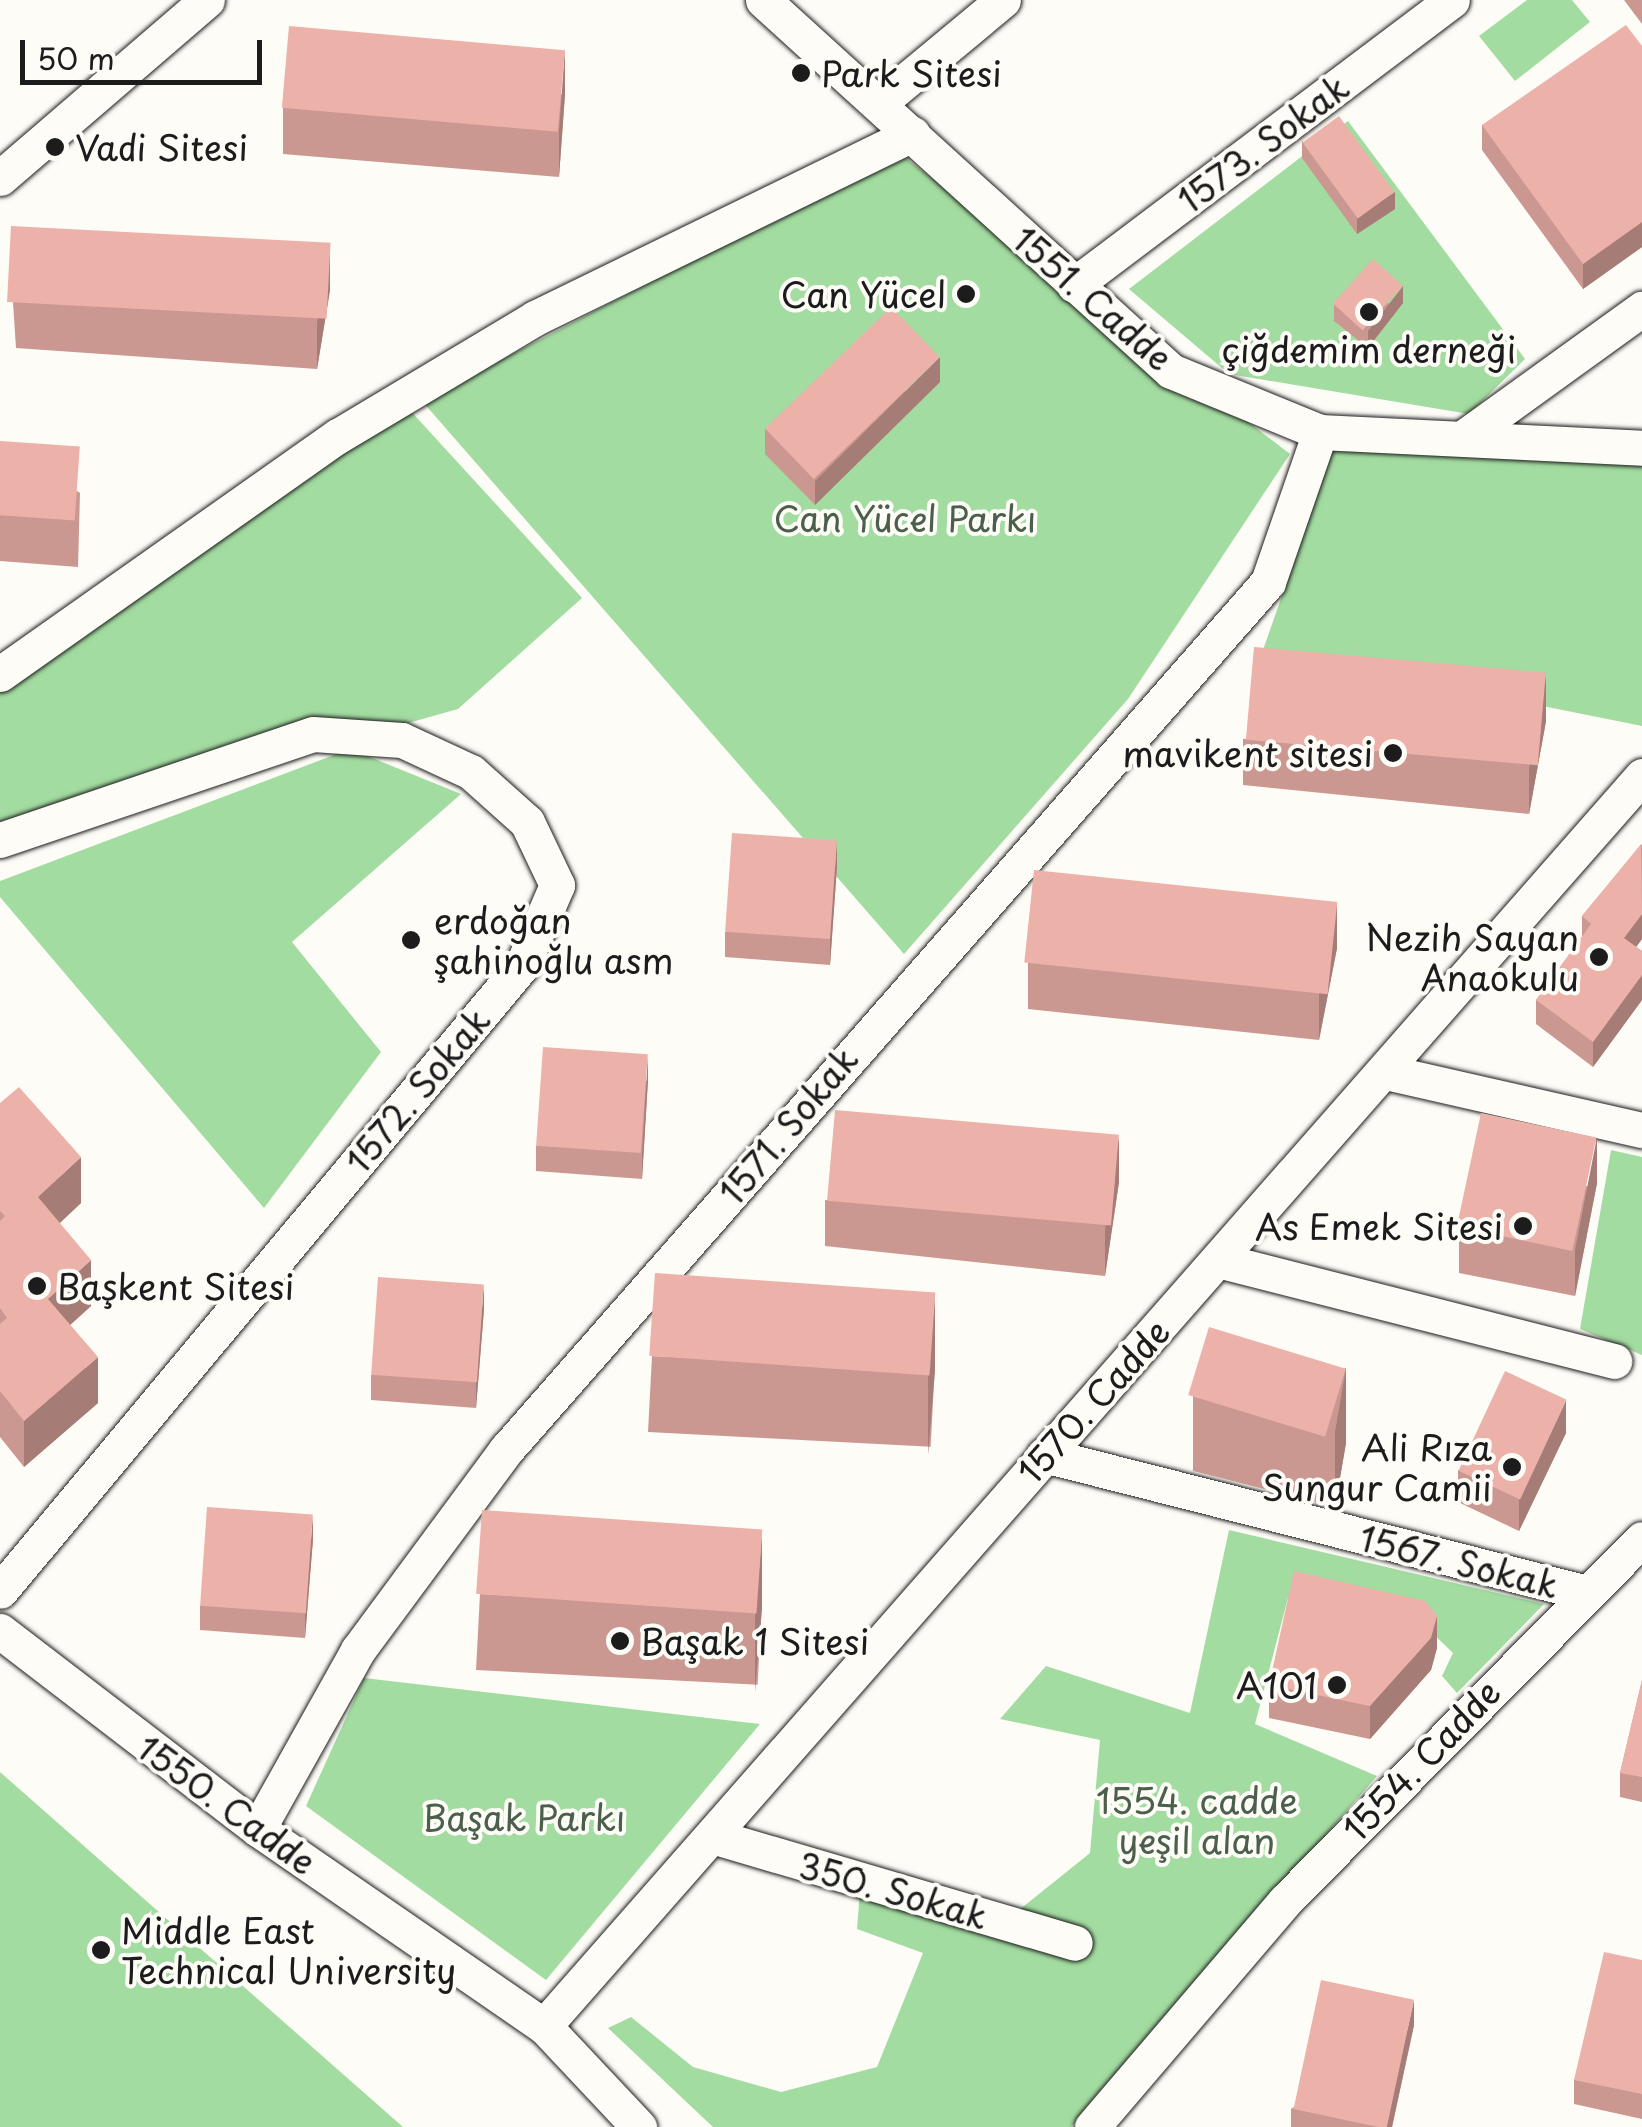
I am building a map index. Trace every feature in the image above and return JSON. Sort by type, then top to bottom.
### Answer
[{"type":"street","points":[[0,178],[207,0]]},
{"type":"street","name":"1551. Cadde","points":[[764,0],[1074,286],[1171,370],[1320,432],[1467,435],[1642,448]]},
{"type":"street","points":[[879,103],[1003,0]]},
{"type":"street","name":"1573. Sokak","points":[[1074,286],[1452,0]]},
{"type":"street","points":[[0,674],[338,436],[502,338],[666,248],[912,134]]},
{"type":"street","points":[[1467,435],[1642,309]]},
{"type":"street","name":"1571. Sokak","points":[[258,1829],[358,1650],[506,1450],[1268,582],[1320,432]]},
{"type":"street","name":"1572. Sokak","points":[[0,840],[314,734],[402,740],[472,772],[527,822],[557,885],[523,964],[0,1592]]},
{"type":"street","name":"1570. Cadde","points":[[544,2026],[1386,1072],[1642,776]]},
{"type":"street","points":[[1386,1072],[1642,1130]]},
{"type":"street","points":[[1218,1260],[1614,1361]]},
{"type":"street","name":"1567. Sokak","points":[[1044,1455],[1582,1592]]},
{"type":"street","name":"1554. Cadde","points":[[1092,2127],[1285,1901],[1582,1592],[1635,1555]]},
{"type":"street","name":"1550. Cadde","points":[[0,1631],[258,1829],[544,2026],[639,2127]]},
{"type":"street","name":"350. Sokak","points":[[712,1836],[1074,1943]]},
{"type":"green space","points":[[1527,0],[1572,0],[1590,22],[1515,81],[1479,36]]},
{"type":"green space","points":[[1348,121],[1525,359],[1469,414],[1229,374],[1129,289]]},
{"type":"green space","name":"Can Yücel Parkı","points":[[899,153],[1290,454],[1128,699],[904,954],[422,401]]},
{"type":"green space","points":[[407,407],[582,598],[458,709],[0,838],[0,687]]},
{"type":"green space","points":[[1334,447],[1642,464],[1642,726],[1263,650]]},
{"type":"green space","points":[[350,749],[461,794],[292,942],[381,1052],[264,1208],[0,897],[0,881]]},
{"type":"green space","points":[[1611,1150],[1642,1157],[1642,1355],[1580,1329]]},
{"type":"green space","name":"1554. cadde yeşil alan","points":[[1229,1530],[1544,1604],[1457,1693],[1442,1676],[1453,1653],[1425,1626],[1288,1598],[1255,1724],[1377,1776],[1071,2127],[713,2127],[608,2028],[631,2017],[693,2067],[781,2092],[877,2067],[923,1953],[857,1929],[861,1879],[1003,1923],[1090,1853],[1100,1740],[1000,1719],[1046,1666],[1190,1713]]},
{"type":"green space","name":"Başak Parkı","points":[[364,1678],[760,1724],[546,1980],[306,1806]]},
{"type":"green space","name":"Middle East Technical University","points":[[0,1772],[403,2127],[0,2127]]},
{"type":"building","points":[[1626,25],[1642,46],[1642,222],[1583,264],[1482,125]]},
{"type":"building","points":[[289,26],[565,50],[558,132],[282,108]]},
{"type":"building","points":[[1339,116],[1394,192],[1358,218],[1303,142]]},
{"type":"building","points":[[11,226],[331,243],[327,319],[7,302]]},
{"type":"building","points":[[1373,259],[1403,286],[1363,330],[1333,304]]},
{"type":"building","points":[[891,307],[940,357],[814,479],[765,429]]},
{"type":"building","points":[[0,441],[80,447],[75,520],[0,515]]},
{"type":"building","points":[[1254,647],[1546,673],[1538,765],[1246,740]]},
{"type":"building","points":[[732,833],[837,840],[830,939],[725,932]]},
{"type":"building","points":[[1641,844],[1642,914],[1624,938],[1642,951],[1642,975],[1593,1042],[1536,1000],[1591,924],[1582,916]]},
{"type":"building","points":[[1034,870],[1337,902],[1328,994],[1024,962]]},
{"type":"building","points":[[543,1047],[648,1054],[641,1153],[536,1146]]},
{"type":"building","name":"Başkent Sitesi","points":[[19,1087],[81,1157],[38,1197],[91,1260],[48,1299],[98,1357],[24,1421],[0,1391],[0,1324],[7,1318],[0,1308],[0,1221],[5,1216],[0,1211],[0,1103]]},
{"type":"building","points":[[835,1110],[1119,1135],[1111,1225],[827,1201]]},
{"type":"building","points":[[1481,1113],[1596,1138],[1572,1251],[1457,1226]]},
{"type":"building","points":[[655,1273],[935,1293],[930,1375],[649,1356]]},
{"type":"building","points":[[378,1277],[484,1284],[477,1382],[371,1375]]},
{"type":"building","points":[[1209,1327],[1346,1369],[1325,1437],[1188,1395]]},
{"type":"building","points":[[1505,1371],[1567,1400],[1520,1499],[1459,1471]]},
{"type":"building","points":[[207,1507],[313,1514],[306,1613],[200,1606]]},
{"type":"building","points":[[482,1510],[762,1530],[756,1613],[476,1594]]},
{"type":"building","points":[[1294,1571],[1425,1601],[1437,1616],[1431,1638],[1370,1706],[1269,1685]]},
{"type":"building","points":[[1642,1680],[1642,1777],[1620,1773]]},
{"type":"building","points":[[1604,1952],[1642,1960],[1642,2094],[1574,2080]]},
{"type":"building","points":[[1321,1980],[1414,2000],[1387,2127],[1294,2109]]},
{"type":"place","name":"Park Sitesi","points":[[801,73]]},
{"type":"place","name":"Vadi Sitesi","points":[[55,147]]},
{"type":"place","name":"Can Yücel","points":[[966,294]]},
{"type":"place","name":"çiğdemim derneği","points":[[1369,312]]},
{"type":"place","name":"mavikent sitesi","points":[[1393,753]]},
{"type":"place","name":"erdoğan şahinoğlu asm","points":[[411,940]]},
{"type":"place","name":"Nezih Sayan Anaokulu","points":[[1599,957]]},
{"type":"place","name":"As Emek Sitesi","points":[[1523,1226]]},
{"type":"place","name":"Başkent Sitesi","points":[[37,1286]]},
{"type":"place","name":"Ali Rıza Sungur Camii","points":[[1512,1467]]},
{"type":"place","name":"Başak 1 Sitesi","points":[[620,1641]]},
{"type":"place","name":"A101","points":[[1337,1685]]},
{"type":"place","name":"Middle East Technical University","points":[[101,1950]]}]
